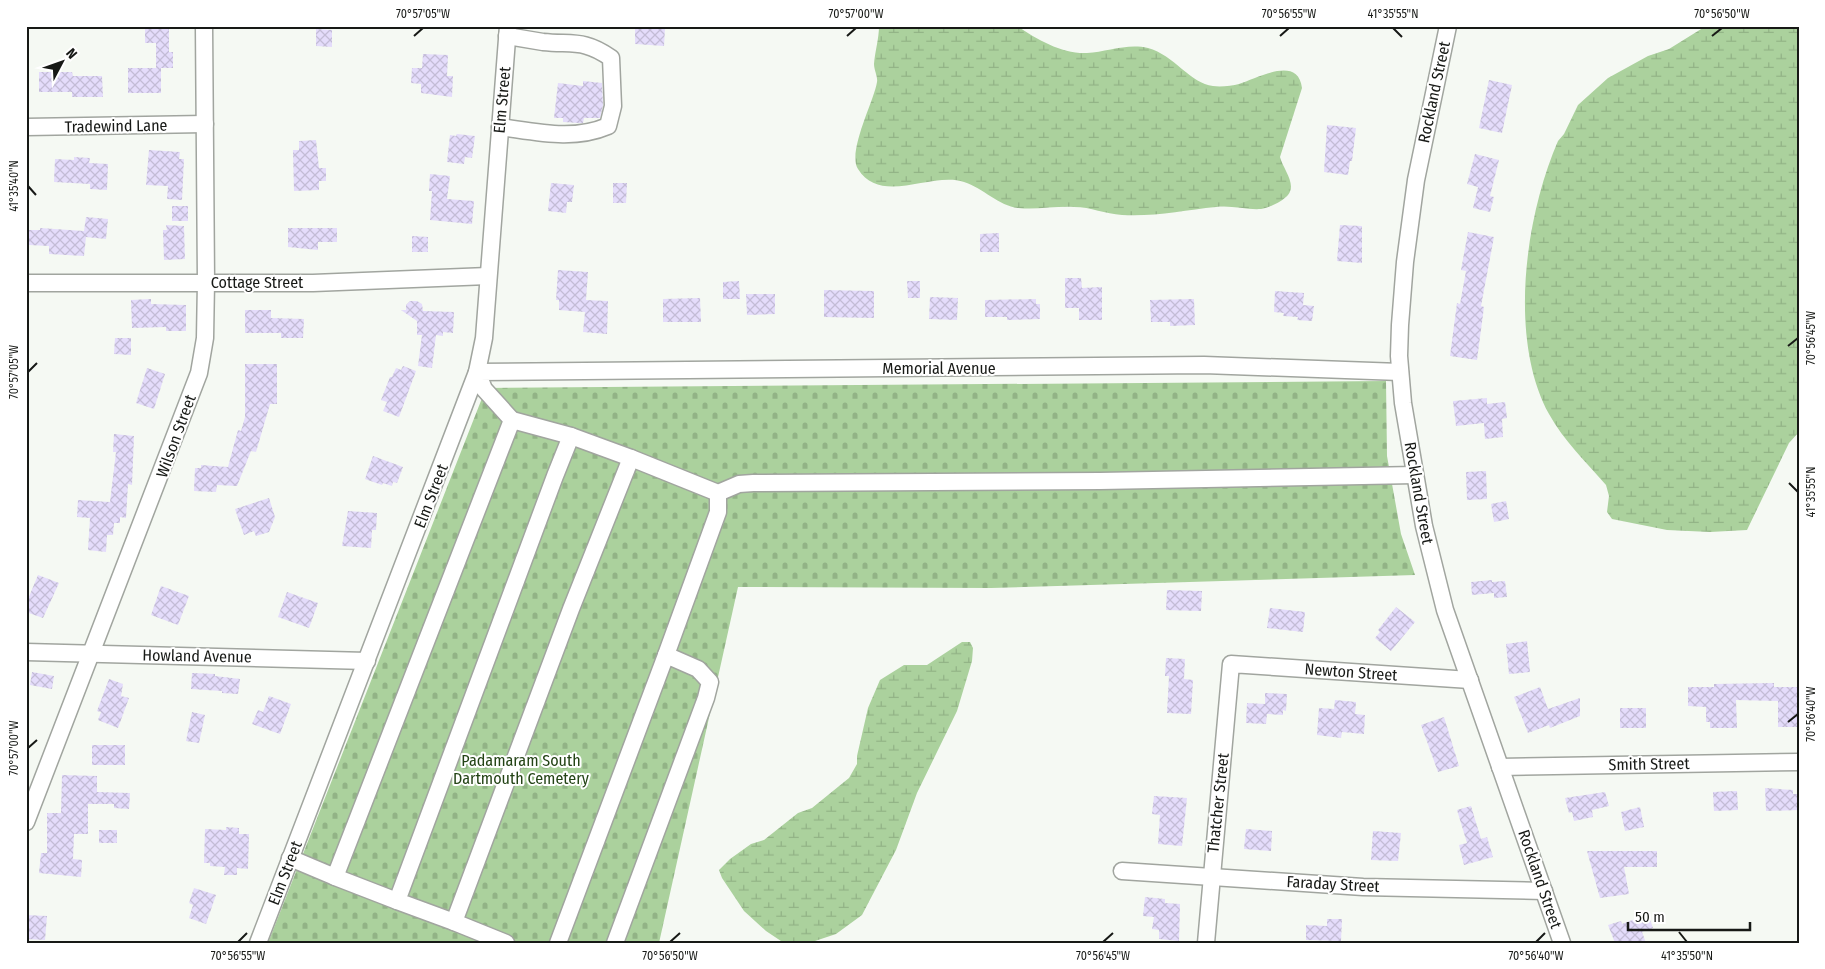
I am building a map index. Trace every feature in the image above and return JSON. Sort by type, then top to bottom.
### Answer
[{"type":"street","name":"Wilson Street","points":[[26,822],[199,373],[205,338],[206,282],[204,26]]},
{"type":"street","name":"Rockland Street","points":[[1448,26],[1416,180],[1402,294],[1400,372],[1415,475],[1437,582],[1562,943]]},
{"type":"street","name":"Elm Street","points":[[258,943],[477,372],[484,338],[508,31]]},
{"type":"street","points":[[500,127],[570,136],[594,132],[608,126],[614,106],[611,58],[597,48],[576,42],[544,42],[508,31]]},
{"type":"street","name":"Tradewind Lane","points":[[26,127],[205,124]]},
{"type":"street","name":"Cottage Street","points":[[26,283],[313,283],[488,276]]},
{"type":"street","name":"Memorial Avenue","points":[[477,372],[1204,365],[1400,372]]},
{"type":"street","points":[[477,372],[484,389],[512,420],[570,436],[718,493],[740,484],[753,483],[1100,481],[1415,475]]},
{"type":"street","points":[[335,877],[512,420]]},
{"type":"street","points":[[397,901],[570,436]]},
{"type":"street","points":[[454,922],[571,608],[630,458]]},
{"type":"street","points":[[558,943],[718,512],[718,493]]},
{"type":"street","name":"Howland Avenue","points":[[26,652],[367,661]]},
{"type":"street","points":[[615,943],[706,698],[710,682],[698,669],[666,655]]},
{"type":"street","name":"Newton Street","points":[[1231,664],[1470,680]]},
{"type":"street","name":"Thatcher Street","points":[[1206,943],[1231,664]]},
{"type":"street","name":"Smith Street","points":[[1500,767],[1799,762]]},
{"type":"street","points":[[290,858],[506,943]]},
{"type":"street","name":"Faraday Street","points":[[1122,871],[1364,886],[1544,891]]},
{"type":"green space","points":[[879,26],[1017,26],[1059,49],[1078,53],[1125,47],[1148,48],[1166,57],[1197,80],[1213,86],[1236,85],[1276,71],[1293,73],[1299,78],[1302,88],[1280,157],[1290,181],[1290,191],[1279,202],[1261,209],[1222,207],[1134,215],[1116,214],[1080,207],[1032,209],[1011,207],[971,185],[951,180],[908,185],[880,185],[868,180],[858,169],[856,161],[858,139],[877,82],[874,64]]},
{"type":"green space","points":[[1706,26],[1799,26],[1799,432],[1789,443],[1747,530],[1710,532],[1667,530],[1612,519],[1607,512],[1609,496],[1606,485],[1568,442],[1555,424],[1536,384],[1528,350],[1525,315],[1530,241],[1537,205],[1546,171],[1558,141],[1564,134],[1578,105],[1608,78],[1648,56],[1669,49]]},
{"type":"green space","name":"Padamaram South Dartmouth Cemetery","points":[[1386,381],[1387,456],[1401,534],[1415,575],[991,588],[738,587],[659,943],[268,943],[486,388]]},
{"type":"green space","points":[[962,642],[970,642],[973,648],[972,661],[957,711],[917,793],[896,850],[862,915],[836,934],[809,943],[784,943],[766,931],[744,911],[722,878],[719,870],[730,859],[751,844],[764,840],[798,813],[812,808],[849,778],[857,764],[857,756],[868,708],[880,680],[904,665],[927,665]]},
{"type":"building","points":[[145,26],[169,26],[169,52],[173,52],[173,68],[161,68],[161,93],[128,93],[128,68],[156,68],[156,43],[145,43]]},
{"type":"building","points":[[635,27],[665,29],[664,46],[635,44]]},
{"type":"building","points":[[316,29],[332,30],[332,47],[316,46]]},
{"type":"building","points":[[423,54],[448,55],[447,76],[453,76],[452,97],[421,93],[421,84],[411,83],[412,68],[422,68]]},
{"type":"building","points":[[39,72],[72,72],[73,76],[102,76],[103,97],[72,97],[72,92],[39,92]]},
{"type":"building","points":[[1489,80],[1512,85],[1502,133],[1479,128]]},
{"type":"building","points":[[583,81],[602,83],[603,105],[600,118],[584,118],[583,123],[579,123],[563,122],[563,118],[554,118],[558,83],[583,86]]},
{"type":"building","points":[[1327,125],[1356,128],[1352,161],[1350,161],[1348,175],[1324,172]]},
{"type":"building","points":[[457,134],[475,136],[472,158],[465,157],[464,164],[447,162],[450,135],[456,136]]},
{"type":"building","points":[[316,140],[319,168],[326,168],[326,181],[319,181],[319,190],[294,191],[293,150],[299,150],[299,141]]},
{"type":"building","points":[[149,150],[180,152],[179,159],[184,159],[182,200],[167,199],[168,186],[146,185]]},
{"type":"building","points":[[1475,154],[1499,160],[1490,196],[1494,197],[1490,212],[1473,208],[1478,187],[1467,184]]},
{"type":"building","points":[[74,157],[90,158],[89,163],[108,164],[107,190],[90,189],[90,184],[54,182],[55,159],[74,160]]},
{"type":"building","points":[[430,174],[450,176],[447,199],[474,201],[472,224],[430,220],[432,191],[429,191]]},
{"type":"building","points":[[551,183],[574,185],[572,202],[567,202],[566,213],[548,211]]},
{"type":"building","points":[[613,183],[627,183],[626,203],[613,203]]},
{"type":"building","points":[[172,206],[188,206],[188,221],[172,221]]},
{"type":"building","points":[[86,217],[108,219],[106,239],[86,237],[84,256],[49,254],[49,246],[29,245],[29,230],[40,230],[40,228],[84,231]]},
{"type":"building","points":[[166,225],[184,226],[185,259],[164,260],[163,230],[167,230]]},
{"type":"building","points":[[1340,225],[1362,226],[1362,263],[1337,261]]},
{"type":"building","points":[[288,228],[337,228],[337,242],[318,242],[318,250],[288,247]]},
{"type":"building","points":[[1468,232],[1494,237],[1481,306],[1484,307],[1477,360],[1450,356],[1457,303],[1460,304],[1466,271],[1461,270]]},
{"type":"building","points":[[999,233],[999,252],[980,252],[980,234]]},
{"type":"building","points":[[412,236],[428,237],[428,252],[412,252]]},
{"type":"building","points":[[558,270],[588,272],[586,300],[608,301],[607,334],[583,332],[585,312],[559,310],[559,300],[556,300]]},
{"type":"building","points":[[1065,278],[1081,278],[1082,288],[1102,287],[1102,320],[1079,320],[1079,308],[1065,308]]},
{"type":"building","points":[[739,281],[740,299],[723,299],[723,282]]},
{"type":"building","points":[[907,281],[920,281],[920,298],[908,298]]},
{"type":"building","points":[[824,290],[874,291],[874,318],[824,317]]},
{"type":"building","points":[[1275,291],[1304,293],[1303,305],[1314,306],[1312,321],[1297,320],[1298,317],[1283,316],[1284,313],[1274,312]]},
{"type":"building","points":[[746,294],[775,294],[775,314],[747,315]]},
{"type":"building","points":[[930,297],[958,298],[957,320],[929,319]]},
{"type":"building","points":[[700,298],[701,322],[663,322],[663,299]]},
{"type":"building","points":[[151,299],[151,304],[186,305],[186,331],[166,331],[166,327],[132,328],[131,300]]},
{"type":"building","points":[[1036,299],[1036,304],[1040,304],[1040,319],[1007,320],[1007,317],[985,317],[985,300]]},
{"type":"building","points":[[1194,299],[1195,325],[1170,326],[1170,322],[1151,322],[1150,300]]},
{"type":"building","points":[[410,301],[417,301],[422,304],[423,311],[454,312],[453,333],[443,332],[443,336],[436,335],[432,368],[418,366],[422,335],[417,335],[417,321],[401,310],[406,310],[406,305]]},
{"type":"building","points":[[245,310],[271,310],[271,318],[304,319],[303,338],[281,338],[281,333],[245,333]]},
{"type":"building","points":[[115,338],[131,338],[131,355],[114,354]]},
{"type":"building","points":[[245,364],[277,364],[277,404],[270,404],[256,452],[251,451],[237,486],[217,485],[216,492],[194,491],[195,468],[201,468],[201,465],[228,467],[238,430],[241,431],[245,417]]},
{"type":"building","points":[[403,366],[416,371],[399,417],[383,411],[387,402],[381,400],[390,377],[392,377],[396,368],[401,370]]},
{"type":"building","points":[[147,368],[165,374],[154,409],[136,403]]},
{"type":"building","points":[[1487,398],[1487,404],[1505,402],[1507,418],[1502,419],[1503,437],[1485,439],[1484,423],[1456,426],[1453,401]]},
{"type":"building","points":[[114,434],[134,436],[132,485],[128,484],[126,518],[120,517],[120,523],[114,523],[113,535],[107,535],[106,552],[88,550],[90,518],[77,517],[78,500],[110,502],[116,452],[113,452]]},
{"type":"building","points":[[373,456],[403,467],[397,483],[393,482],[392,486],[383,483],[382,485],[365,479]]},
{"type":"building","points":[[1486,471],[1487,499],[1467,500],[1466,472]]},
{"type":"building","points":[[269,498],[275,517],[269,532],[256,536],[254,531],[244,535],[235,509]]},
{"type":"building","points":[[1506,501],[1509,519],[1494,522],[1491,504]]},
{"type":"building","points":[[348,511],[377,513],[376,530],[372,530],[371,548],[342,546]]},
{"type":"building","points":[[38,575],[59,583],[43,618],[26,612],[26,604]]},
{"type":"building","points":[[1492,580],[1492,582],[1505,581],[1507,597],[1494,598],[1494,593],[1472,595],[1471,582]]},
{"type":"building","points":[[161,586],[189,596],[178,625],[151,615]]},
{"type":"building","points":[[1167,590],[1202,591],[1201,611],[1166,610]]},
{"type":"building","points":[[287,592],[318,603],[309,628],[278,617]]},
{"type":"building","points":[[1396,607],[1415,622],[1391,651],[1375,638],[1380,632],[1378,630]]},
{"type":"building","points":[[1270,608],[1305,612],[1303,632],[1267,628]]},
{"type":"building","points":[[1527,641],[1530,672],[1509,674],[1506,644]]},
{"type":"building","points":[[1166,658],[1185,659],[1184,679],[1193,680],[1191,714],[1167,713],[1169,676],[1165,676]]},
{"type":"building","points":[[32,672],[54,676],[52,689],[30,685]]},
{"type":"building","points":[[192,673],[215,674],[215,676],[240,679],[238,694],[191,689]]},
{"type":"building","points":[[109,679],[123,684],[121,696],[129,698],[118,728],[98,720],[101,712],[97,711]]},
{"type":"building","points":[[1774,683],[1774,687],[1799,687],[1799,727],[1778,727],[1778,701],[1736,700],[1737,728],[1710,728],[1710,722],[1706,722],[1706,707],[1688,706],[1688,687],[1714,687],[1714,684]]},
{"type":"building","points":[[1540,687],[1548,709],[1580,698],[1580,716],[1550,728],[1549,725],[1528,733],[1514,697]]},
{"type":"building","points":[[1265,693],[1287,694],[1286,711],[1283,710],[1283,715],[1267,714],[1266,724],[1246,723],[1247,703],[1265,704]]},
{"type":"building","points":[[269,696],[291,704],[280,734],[252,724],[258,710],[263,712]]},
{"type":"building","points":[[1335,700],[1356,702],[1355,714],[1365,715],[1364,734],[1342,732],[1341,738],[1317,735],[1319,708],[1334,709]]},
{"type":"building","points":[[1620,708],[1646,708],[1646,728],[1620,728]]},
{"type":"building","points":[[192,712],[205,715],[199,743],[186,741]]},
{"type":"building","points":[[1444,717],[1459,766],[1438,772],[1421,725]]},
{"type":"building","points":[[92,745],[125,745],[125,765],[92,765]]},
{"type":"building","points":[[62,775],[97,776],[97,792],[130,793],[129,809],[114,808],[114,804],[88,804],[88,834],[74,834],[73,859],[82,860],[81,877],[39,873],[41,853],[47,853],[47,813],[61,813]]},
{"type":"building","points":[[1765,788],[1793,790],[1793,794],[1799,794],[1799,810],[1766,811]]},
{"type":"building","points":[[1737,791],[1738,810],[1714,811],[1713,792]]},
{"type":"building","points":[[1605,792],[1609,806],[1592,810],[1593,817],[1574,821],[1572,812],[1569,813],[1565,798]]},
{"type":"building","points":[[1154,796],[1187,798],[1182,846],[1158,844],[1160,815],[1152,814]]},
{"type":"building","points":[[1471,806],[1481,839],[1487,837],[1493,857],[1464,865],[1459,845],[1467,843],[1457,810]]},
{"type":"building","points":[[1640,807],[1644,827],[1625,831],[1621,812]]},
{"type":"building","points":[[226,827],[239,828],[239,834],[249,834],[248,869],[237,868],[237,875],[224,875],[225,867],[210,866],[210,863],[204,863],[205,829],[226,830]]},
{"type":"building","points":[[1246,829],[1272,831],[1271,851],[1244,849]]},
{"type":"building","points":[[99,830],[117,830],[117,843],[99,843]]},
{"type":"building","points":[[1373,831],[1401,833],[1398,861],[1371,860]]},
{"type":"building","points":[[1587,851],[1657,851],[1657,867],[1624,867],[1629,894],[1600,898]]},
{"type":"building","points":[[194,888],[216,895],[206,924],[189,918],[193,905],[189,903]]},
{"type":"building","points":[[1145,897],[1165,899],[1165,903],[1180,904],[1179,941],[1159,939],[1159,930],[1152,929],[1154,917],[1143,916]]},
{"type":"building","points":[[1648,914],[1653,928],[1642,932],[1646,943],[1615,943],[1608,925],[1621,921],[1622,924]]},
{"type":"building","points":[[26,915],[47,916],[45,940],[26,939]]},
{"type":"building","points":[[1327,919],[1342,919],[1341,941],[1306,940],[1306,925],[1327,926]]}]
